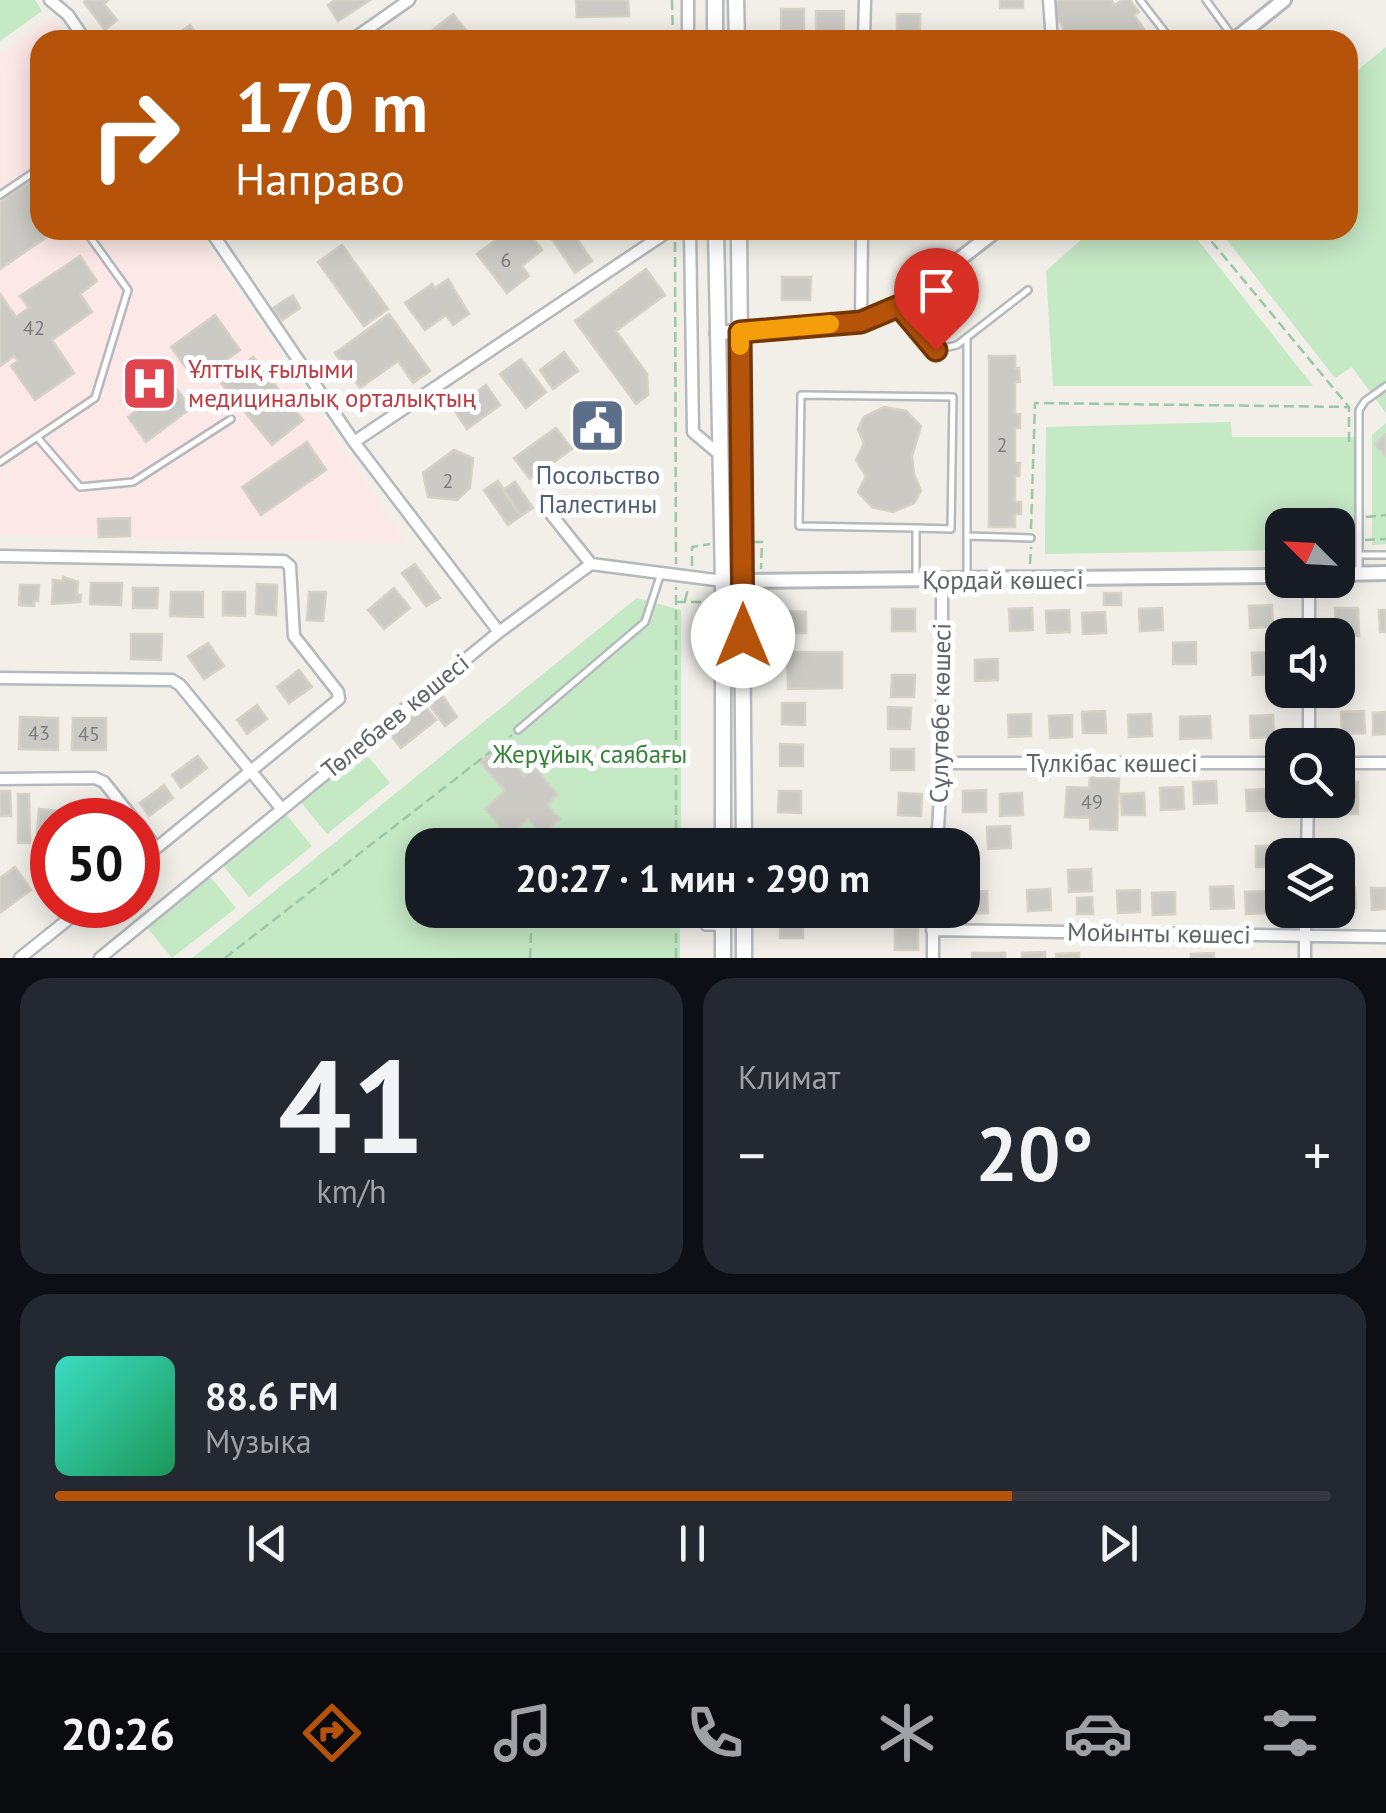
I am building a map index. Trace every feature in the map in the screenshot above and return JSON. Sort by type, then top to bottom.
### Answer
[{"type":"main road","points":[[715,0],[715,30]]},
{"type":"main road","points":[[736,0],[736,30]]},
{"type":"main road","points":[[716,240],[723,828]]},
{"type":"main road","points":[[739,240],[744,828]]},
{"type":"main road","points":[[723,928],[723,958]]},
{"type":"main road","points":[[744,928],[744,958]]},
{"type":"street","points":[[50,0],[68,15],[78,30]]},
{"type":"street","points":[[366,30],[409,0]]},
{"type":"street","points":[[688,0],[688,30]]},
{"type":"street","points":[[864,0],[864,30]]},
{"type":"street","points":[[1049,0],[1051,30]]},
{"type":"street","points":[[1246,30],[1284,0]]},
{"type":"street","points":[[217,240],[354,442],[499,632]]},
{"type":"street","points":[[354,442],[658,240]]},
{"type":"street","points":[[690,240],[693,432],[719,454]]},
{"type":"street","points":[[861,322],[862,240]]},
{"type":"street","points":[[716,334],[861,322],[899,306],[984,240]]},
{"type":"street","points":[[550,514],[591,564],[723,582]]},
{"type":"street","points":[[0,556],[284,561],[290,566],[294,636],[338,692],[338,699],[160,845]]},
{"type":"street","name":"Төлебаев көшесі","points":[[100,958],[499,632],[591,564]]},
{"type":"street","points":[[1355,574],[1386,574]]},
{"type":"street","name":"Қордай көшесі","points":[[723,582],[1265,576]]},
{"type":"street","name":"Сұлутөбе көшесі","points":[[938,828],[942,581]]},
{"type":"street","points":[[0,678],[172,680],[180,684],[281,808]]},
{"type":"street","name":"Түлкібас көшесі","points":[[942,763],[1265,763]]},
{"type":"street","points":[[1355,763],[1386,763]]},
{"type":"street","points":[[0,779],[95,778],[104,782],[117,798]]},
{"type":"street","points":[[20,958],[57,928]]},
{"type":"street","points":[[1305,928],[1305,958]]},
{"type":"street","points":[[932,930],[932,958]]},
{"type":"street","name":"Мойынты көшесі","points":[[932,930],[1386,936]]},
{"type":"lane","points":[[1140,0],[1163,30]]},
{"type":"lane","points":[[1206,0],[1227,30]]},
{"type":"lane","points":[[0,195],[30,175]]},
{"type":"lane","points":[[0,462],[96,398],[128,290],[92,240]]},
{"type":"lane","points":[[899,306],[936,350],[957,345],[1028,290]]},
{"type":"lane","points":[[966,338],[968,581]]},
{"type":"lane","points":[[1359,574],[1359,410],[1386,386]]},
{"type":"lane","points":[[801,395],[953,397],[951,529],[916,528],[799,526],[801,395]]},
{"type":"lane","points":[[37,437],[80,487],[133,482],[232,419]]},
{"type":"lane","points":[[916,528],[916,581]]},
{"type":"lane","points":[[967,536],[1031,538]]},
{"type":"lane","points":[[1359,555],[1386,554]]},
{"type":"lane","points":[[518,730],[645,622],[660,573]]},
{"type":"path","points":[[672,0],[672,30]]},
{"type":"path","points":[[673,240],[676,828]]},
{"type":"path","points":[[1210,240],[1349,407],[1350,450]]},
{"type":"path","points":[[1030,581],[1035,403],[1349,407]]},
{"type":"path","points":[[1359,517],[1386,515]]},
{"type":"path","points":[[1359,540],[1386,539]]},
{"type":"path","points":[[676,602],[684,602]]},
{"type":"path","points":[[225,958],[518,730]]},
{"type":"path","points":[[530,958],[531,928]]},
{"type":"path","points":[[676,928],[676,958]]},
{"type":"shaded area","name":"Ұлттық ғылыми медициналық орталықтың","points":[[53,17],[62,30],[34,30]]},
{"type":"shaded area","name":"Ұлттық ғылыми медициналық орталықтың","points":[[30,33],[30,240],[203,240],[406,544],[0,535],[0,54]]},
{"type":"green space","points":[[0,0],[35,0],[42,11],[0,41]]},
{"type":"green space","points":[[1386,47],[1386,413],[1352,367],[1335,378],[1227,240],[1358,240],[1358,70]]},
{"type":"green space","points":[[1081,240],[1198,240],[1313,386],[1053,386],[1046,271]]},
{"type":"green space","points":[[1231,422],[1232,437],[1359,437],[1358,549],[1355,508],[1265,508],[1265,550],[1045,554],[1046,427]]},
{"type":"green space","points":[[1386,423],[1386,544],[1372,545],[1372,435]]},
{"type":"green space","name":"Жерұйық саябағы","points":[[637,598],[681,610],[681,828],[405,828],[405,928],[680,928],[680,958],[192,958]]},
{"type":"green space","points":[[362,749],[390,783],[327,834],[299,800]]},
{"type":"green space","points":[[284,812],[312,846],[249,897],[221,863]]},
{"type":"green space","points":[[208,874],[236,908],[172,958],[147,928],[160,928],[160,913]]},
{"type":"building","points":[[108,0],[104,4],[117,20],[105,30],[84,2]]},
{"type":"building","points":[[335,0],[370,0],[338,21],[328,5]]},
{"type":"building","points":[[576,0],[628,0],[629,16],[577,17]]},
{"type":"building","points":[[1000,0],[1023,0],[1023,8],[1000,8]]},
{"type":"building","points":[[1053,0],[1111,0],[1115,5],[1130,0],[1144,29],[1063,30],[1054,14]]},
{"type":"building","points":[[781,9],[804,9],[804,30],[781,30]]},
{"type":"building","points":[[816,11],[844,11],[844,30],[816,30]]},
{"type":"building","points":[[453,14],[466,30],[433,30]]},
{"type":"building","points":[[897,14],[920,14],[920,30],[897,30]]},
{"type":"building","points":[[30,182],[30,240],[42,240],[0,269],[0,202]]},
{"type":"building","points":[[496,240],[534,240],[542,250],[522,266],[529,276],[507,293],[477,254]]},
{"type":"building","points":[[553,240],[578,240],[592,261],[575,273]]},
{"type":"building","points":[[342,245],[388,309],[364,326],[318,262]]},
{"type":"building","points":[[80,256],[97,281],[80,294],[92,312],[52,340],[74,373],[35,400],[11,366],[18,361],[14,356],[0,366],[0,294],[16,317],[29,308],[20,296]]},
{"type":"building","points":[[646,269],[665,295],[616,331],[647,374],[648,395],[636,404],[575,321]]},
{"type":"building","points":[[782,277],[811,277],[810,300],[782,300]]},
{"type":"building","points":[[448,279],[469,314],[453,325],[446,315],[425,330],[405,303],[432,284],[435,288]]},
{"type":"building","points":[[293,295],[300,308],[282,320],[273,308]]},
{"type":"building","points":[[389,314],[430,371],[413,383],[398,361],[360,388],[335,353]]},
{"type":"building","points":[[215,315],[240,350],[196,382],[171,347]]},
{"type":"building","points":[[564,352],[578,371],[553,389],[540,370]]},
{"type":"building","points":[[989,356],[1015,356],[1015,368],[1019,368],[1015,414],[1020,414],[1020,428],[1015,428],[1015,463],[1020,463],[1019,476],[1015,476],[1015,502],[1021,502],[1021,514],[1015,514],[1015,527],[989,527]]},
{"type":"building","points":[[253,357],[303,420],[272,445],[221,383]]},
{"type":"building","points":[[521,359],[546,392],[526,408],[500,374]]},
{"type":"building","points":[[173,384],[191,408],[146,442],[128,417]]},
{"type":"building","points":[[486,385],[500,405],[467,429],[453,408]]},
{"type":"building","name":"Посольство Палестины","points":[[603,405],[619,424],[592,446],[576,427]]},
{"type":"building","points":[[884,407],[906,411],[921,426],[912,456],[921,491],[914,503],[893,512],[872,507],[858,492],[866,476],[856,460],[864,444],[858,429],[864,417]]},
{"type":"building","points":[[556,428],[572,449],[530,479],[514,458]]},
{"type":"building","points":[[1386,434],[1386,456],[1375,444]]},
{"type":"building","points":[[307,442],[326,470],[261,515],[242,487]]},
{"type":"building","points":[[454,450],[473,458],[470,488],[457,500],[428,497],[423,473]]},
{"type":"building","points":[[498,481],[521,516],[508,525],[484,490]]},
{"type":"building","points":[[515,482],[533,508],[521,516],[503,490]]},
{"type":"building","points":[[130,518],[130,536],[99,537],[98,519]]},
{"type":"building","points":[[415,564],[440,598],[426,606],[402,573]]},
{"type":"building","points":[[63,577],[78,582],[80,602],[52,604],[53,580],[63,581]]},
{"type":"building","points":[[91,583],[122,583],[121,605],[90,604]]},
{"type":"building","points":[[257,584],[277,585],[276,615],[256,614]]},
{"type":"building","points":[[20,585],[39,585],[34,606],[19,605]]},
{"type":"building","points":[[133,588],[158,588],[157,608],[133,608]]},
{"type":"building","points":[[394,588],[410,608],[384,629],[368,610]]},
{"type":"building","points":[[171,592],[203,592],[203,617],[170,616]]},
{"type":"building","points":[[223,592],[245,592],[245,616],[223,615]]},
{"type":"building","points":[[309,592],[326,592],[323,621],[307,620]]},
{"type":"building","points":[[1104,593],[1121,593],[1121,605],[1104,605]]},
{"type":"building","points":[[1272,605],[1273,618],[1265,618],[1265,627],[1250,628],[1249,606]]},
{"type":"building","points":[[1032,608],[1033,630],[1010,631],[1009,609]]},
{"type":"building","points":[[1162,608],[1163,630],[1140,631],[1139,609]]},
{"type":"building","points":[[1335,608],[1358,608],[1359,636],[1355,636],[1355,618],[1335,618]]},
{"type":"building","points":[[892,609],[915,609],[915,631],[892,631]]},
{"type":"building","points":[[1069,610],[1070,632],[1047,633],[1046,611]]},
{"type":"building","points":[[1379,610],[1386,610],[1386,632],[1380,632]]},
{"type":"building","points":[[783,611],[806,612],[806,633],[783,633]]},
{"type":"building","points":[[1105,612],[1106,633],[1083,634],[1082,613]]},
{"type":"building","points":[[131,634],[162,634],[161,660],[131,659]]},
{"type":"building","points":[[1196,642],[1196,664],[1173,664],[1173,643]]},
{"type":"building","points":[[208,643],[224,666],[204,679],[188,656]]},
{"type":"building","points":[[787,652],[842,652],[842,688],[788,689]]},
{"type":"building","points":[[1265,652],[1265,674],[1253,675],[1252,653]]},
{"type":"building","points":[[998,659],[998,680],[975,681],[975,660]]},
{"type":"building","points":[[299,670],[312,687],[289,703],[277,687]]},
{"type":"building","points":[[892,675],[915,675],[914,697],[891,697]]},
{"type":"building","points":[[440,692],[457,717],[445,726],[427,702]]},
{"type":"building","points":[[782,703],[805,703],[805,725],[782,724]]},
{"type":"building","points":[[257,705],[267,719],[247,734],[237,720]]},
{"type":"building","points":[[425,706],[436,720],[401,748],[389,733]]},
{"type":"building","points":[[888,707],[911,708],[910,729],[888,729]]},
{"type":"building","points":[[1105,711],[1106,733],[1083,733],[1082,712]]},
{"type":"building","points":[[1364,711],[1365,733],[1342,728],[1341,712]]},
{"type":"building","points":[[1386,712],[1386,734],[1373,735],[1373,713]]},
{"type":"building","points":[[1031,714],[1031,736],[1009,737],[1008,715]]},
{"type":"building","points":[[1151,714],[1152,736],[1129,737],[1128,715]]},
{"type":"building","points":[[1072,715],[1072,737],[1050,738],[1049,716]]},
{"type":"building","points":[[1273,715],[1274,728],[1265,728],[1265,737],[1251,738],[1250,716]]},
{"type":"building","points":[[1210,716],[1211,738],[1180,739],[1180,717]]},
{"type":"building","points":[[20,717],[58,718],[58,750],[19,749]]},
{"type":"building","points":[[73,718],[106,718],[106,750],[72,750]]},
{"type":"building","points":[[780,744],[803,745],[803,766],[780,766]]},
{"type":"building","points":[[499,746],[524,776],[534,767],[558,795],[547,804],[560,819],[549,828],[535,828],[528,819],[517,828],[501,828],[485,809],[505,791],[480,762]]},
{"type":"building","points":[[891,749],[914,749],[914,770],[891,770]]},
{"type":"building","points":[[198,756],[207,768],[181,788],[172,775]]},
{"type":"building","points":[[1090,777],[1119,779],[1117,830],[1090,829],[1090,818],[1065,817],[1067,787],[1089,788]]},
{"type":"building","points":[[1216,781],[1217,803],[1194,804],[1193,782]]},
{"type":"building","points":[[1355,782],[1358,782],[1355,814]]},
{"type":"building","points":[[164,785],[173,798],[160,808],[160,798],[147,798]]},
{"type":"building","points":[[1183,787],[1184,809],[1161,810],[1160,788]]},
{"type":"building","points":[[1265,789],[1265,811],[1247,811],[1246,790]]},
{"type":"building","points":[[986,790],[986,812],[963,812],[963,791]]},
{"type":"building","points":[[0,791],[10,791],[11,816],[0,816]]},
{"type":"building","points":[[779,791],[801,791],[801,813],[778,812]]},
{"type":"building","points":[[899,793],[922,794],[921,816],[898,815]]},
{"type":"building","points":[[1022,793],[1023,815],[1000,816],[1000,794]]},
{"type":"building","points":[[1144,793],[1145,815],[1122,815],[1121,794]]},
{"type":"building","points":[[18,794],[29,794],[30,843],[18,843]]},
{"type":"building","points":[[1010,826],[1011,848],[988,849],[987,827]]},
{"type":"building","points":[[1256,846],[1265,846],[1265,867],[1256,867]]},
{"type":"building","points":[[15,867],[30,891],[0,913],[0,878]]},
{"type":"building","points":[[1091,869],[1092,891],[1069,892],[1068,870]]},
{"type":"building","points":[[1233,886],[1234,908],[1211,909],[1210,887]]},
{"type":"building","points":[[1371,888],[1386,888],[1386,909],[1372,910]]},
{"type":"building","points":[[1050,889],[1051,910],[1028,911],[1027,890]]},
{"type":"building","points":[[1140,890],[1140,912],[1118,913],[1117,891]]},
{"type":"building","points":[[980,891],[987,891],[988,913],[980,913]]},
{"type":"building","points":[[1265,891],[1265,913],[1246,914],[1245,892]]},
{"type":"building","points":[[1175,892],[1175,914],[1153,915],[1152,893]]},
{"type":"building","points":[[1092,897],[1093,914],[1077,914],[1077,898]]},
{"type":"building","points":[[780,928],[803,928],[803,938],[780,938]]},
{"type":"building","points":[[895,928],[918,928],[918,950],[895,950]]},
{"type":"building","points":[[1045,952],[1045,958],[1022,958],[1022,953]]},
{"type":"building","points":[[972,953],[1005,953],[1005,958],[972,958]]},
{"type":"building","points":[[1079,953],[1079,958],[1056,958],[1056,954]]},
{"type":"building","points":[[1214,953],[1214,958],[1191,958],[1191,954]]},
{"type":"slow traffic","points":[[740,346],[740,332],[830,324]]},
{"type":"place","name":"Ұлттық ғылыми медициналық орталықтың","points":[[149,383]]},
{"type":"place","name":"Посольство Палестины","points":[[598,426]]},
{"type":"route","points":[[743,636],[740,332],[861,322],[899,306],[936,350]]}]
